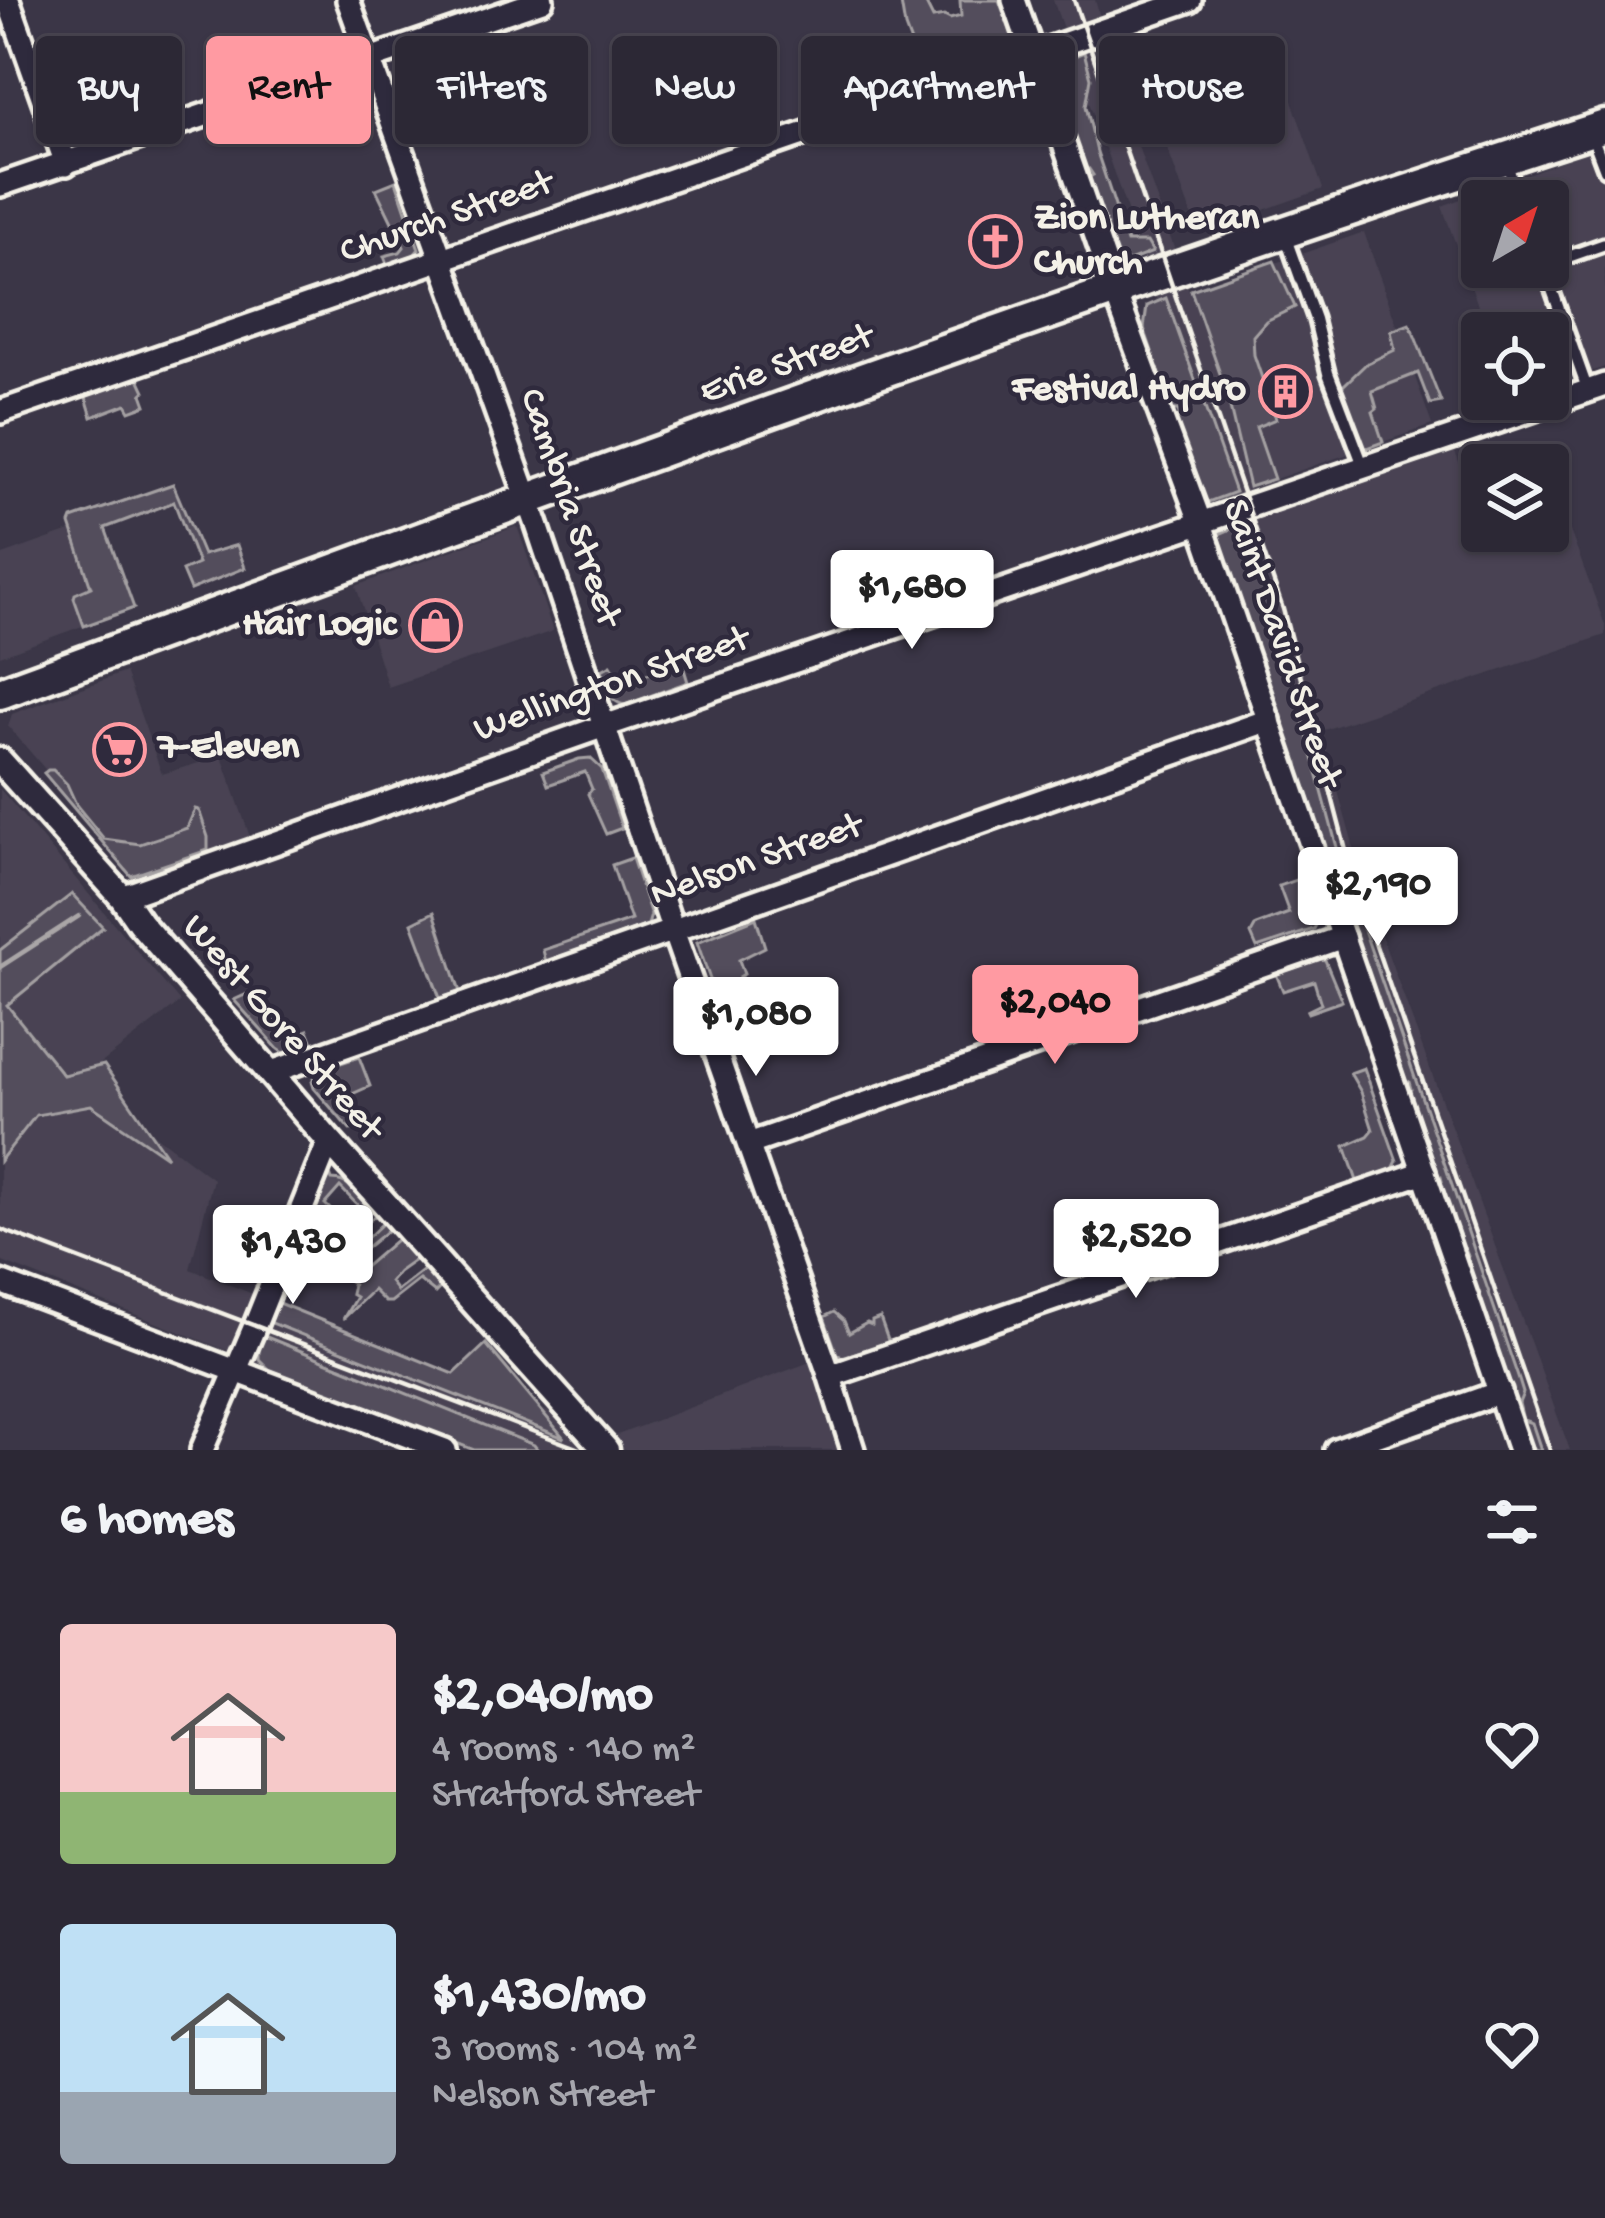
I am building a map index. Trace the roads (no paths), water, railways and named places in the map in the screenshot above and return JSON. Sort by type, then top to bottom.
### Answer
[{"type":"main road","name":"Erie Street","points":[[0,694],[1116,291],[1598,128]]},
{"type":"street","points":[[8,0],[66,164]]},
{"type":"street","name":"Cambria Street","points":[[348,0],[360,36]]},
{"type":"street","points":[[371,61],[542,0]]},
{"type":"street","name":"Saint David Street","points":[[1014,0],[1026,36]]},
{"type":"street","name":"Church Street","points":[[1075,39],[1190,0]]},
{"type":"street","name":"Cambria Street","points":[[371,70],[527,500],[854,1450]]},
{"type":"street","points":[[0,185],[206,117]]},
{"type":"street","name":"Church Street","points":[[0,412],[801,134]]},
{"type":"street","name":"Saint David Street","points":[[1064,144],[1202,524],[1519,1450]]},
{"type":"street","name":"Wellington Street","points":[[122,897],[603,727],[1597,388]]},
{"type":"street","name":"Nelson Street","points":[[269,1072],[1269,720]]},
{"type":"street","name":"West Gore Street","points":[[0,761],[329,1141],[606,1450]]},
{"type":"street","points":[[749,1144],[1343,937]]},
{"type":"street","points":[[202,1450],[329,1141]]},
{"type":"street","points":[[830,1376],[1424,1172]]},
{"type":"street","points":[[0,1282],[445,1450]]},
{"type":"street","points":[[1336,1450],[1500,1392]]},
{"type":"lane","points":[[1598,128],[1605,170]]},
{"type":"lane","points":[[1504,157],[1512,180]]},
{"type":"lane","points":[[1284,232],[1315,319],[1328,374],[1364,468]]},
{"type":"lane","points":[[1569,257],[1605,244]]},
{"type":"lane","points":[[1555,288],[1597,388]]},
{"type":"waterway","points":[[0,967],[79,916]]},
{"type":"railway","points":[[1074,0],[1283,609],[1355,885],[1550,1450]]},
{"type":"railway","points":[[0,1229],[582,1450]]},
{"type":"place","name":"Zion Lutheran Church","points":[[995,242]]},
{"type":"place","name":"Festival Hydro","points":[[1285,391]]},
{"type":"place","name":"Hair Logic","points":[[435,626]]},
{"type":"place","name":"7-Eleven","points":[[119,749]]}]
